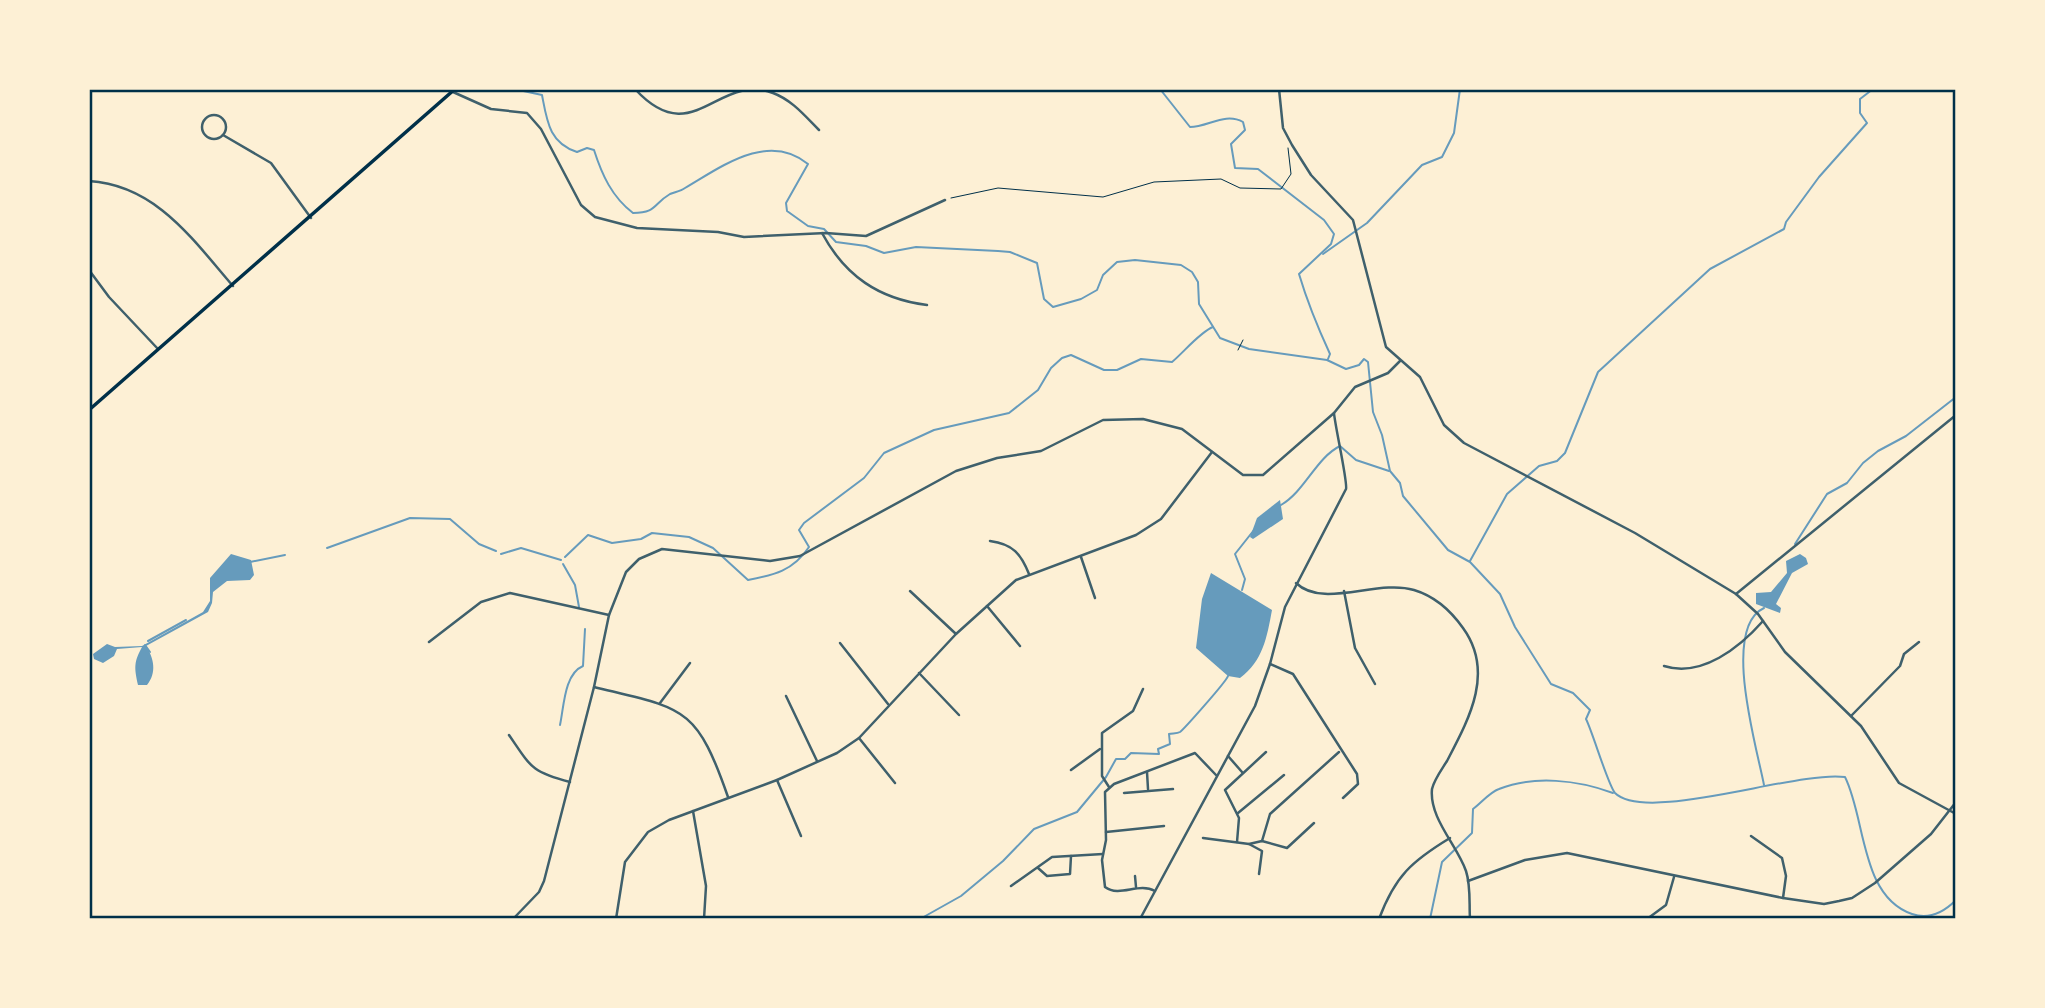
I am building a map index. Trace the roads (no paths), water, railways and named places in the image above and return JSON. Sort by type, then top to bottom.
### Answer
[{"type":"main road","points":[[89,410],[454,91]]},
{"type":"street","points":[[635,89],[660,109],[680,115],[696,112],[737,92],[768,91],[793,105],[819,130]]},
{"type":"street","points":[[1279,89],[1283,128],[1292,145],[1311,175],[1353,220],[1382,339],[1400,361],[1420,377],[1444,425],[1464,443],[1646,539],[1752,606],[1785,652],[1867,733],[1899,783],[1956,814]]},
{"type":"street","points":[[454,91],[491,108],[518,110],[533,118],[581,205],[595,217],[637,229],[718,232],[744,237],[824,233],[866,236],[945,200]]},
{"type":"street","points":[[214,115],[222,117],[226,125],[223,135],[217,138],[208,136],[203,130],[205,120],[214,115]]},
{"type":"street","points":[[223,135],[271,163],[311,218]]},
{"type":"street","points":[[89,181],[113,184],[154,202],[181,226],[233,286]]},
{"type":"street","points":[[824,233],[833,255],[849,273],[868,286],[902,302],[928,305]]},
{"type":"street","points":[[89,270],[109,297],[158,349]]},
{"type":"street","points":[[513,919],[542,887],[594,687],[609,615],[626,572],[639,559],[655,551],[770,561],[800,556],[956,471],[997,458],[1041,451],[1103,420],[1143,419],[1182,429],[1243,475],[1263,475],[1334,413],[1355,387],[1382,376],[1400,361]]},
{"type":"street","points":[[1140,919],[1255,706],[1270,664],[1285,607],[1348,484],[1339,453],[1334,413]]},
{"type":"street","points":[[1736,594],[1956,415]]},
{"type":"street","points":[[616,919],[622,870],[634,846],[654,828],[693,810],[777,780],[859,738],[956,634],[1016,580],[1136,535],[1161,519],[1212,452]]},
{"type":"street","points":[[990,541],[1014,549],[1022,557],[1029,574]]},
{"type":"street","points":[[1081,557],[1095,598]]},
{"type":"street","points":[[1296,583],[1311,594],[1385,586],[1413,589],[1437,601],[1455,617],[1477,652],[1479,686],[1468,722],[1432,788],[1434,811],[1450,838],[1468,881],[1470,919]]},
{"type":"street","points":[[910,591],[956,634]]},
{"type":"street","points":[[1345,591],[1355,648],[1375,684]]},
{"type":"street","points":[[429,642],[481,602],[510,593],[609,615]]},
{"type":"street","points":[[987,606],[1020,646]]},
{"type":"street","points":[[1664,666],[1682,667],[1711,662],[1750,635],[1763,621]]},
{"type":"street","points":[[1851,716],[1900,666],[1904,654],[1919,642]]},
{"type":"street","points":[[840,643],[888,704]]},
{"type":"street","points":[[660,703],[690,663]]},
{"type":"street","points":[[1270,664],[1293,674],[1339,752],[1359,779],[1358,784],[1343,798]]},
{"type":"street","points":[[919,673],[959,715]]},
{"type":"street","points":[[594,687],[660,703],[685,716],[701,732],[710,747],[728,797]]},
{"type":"street","points":[[1109,787],[1102,776],[1100,749],[1103,730],[1133,711],[1143,689]]},
{"type":"street","points":[[786,696],[817,761]]},
{"type":"street","points":[[509,735],[535,770],[542,775],[570,782]]},
{"type":"street","points":[[859,738],[895,783]]},
{"type":"street","points":[[1071,770],[1100,749]]},
{"type":"street","points":[[1237,842],[1238,813],[1225,794],[1227,787],[1266,752]]},
{"type":"street","points":[[1262,841],[1270,814],[1339,752]]},
{"type":"street","points":[[1109,787],[1195,753],[1216,776]]},
{"type":"street","points":[[1228,756],[1243,773]]},
{"type":"street","points":[[1147,772],[1149,790]]},
{"type":"street","points":[[1238,813],[1284,775]]},
{"type":"street","points":[[777,780],[801,836]]},
{"type":"street","points":[[1109,787],[1104,802],[1106,832],[1103,854],[1106,888],[1118,891],[1146,887],[1154,891]]},
{"type":"street","points":[[1124,793],[1173,789]]},
{"type":"street","points":[[1468,881],[1525,860],[1567,853],[1674,877],[1824,904],[1852,898],[1875,883],[1931,834],[1947,810],[1956,802]]},
{"type":"street","points":[[693,810],[706,886],[704,919]]},
{"type":"street","points":[[1249,844],[1262,841],[1287,848],[1314,823]]},
{"type":"street","points":[[1106,832],[1164,826]]},
{"type":"street","points":[[1751,835],[1782,858],[1786,876],[1783,898]]},
{"type":"street","points":[[1203,838],[1249,844],[1262,851],[1259,874]]},
{"type":"street","points":[[1379,919],[1403,872],[1418,858],[1450,838]]},
{"type":"street","points":[[1011,887],[1049,858],[1103,854]]},
{"type":"street","points":[[1038,868],[1047,876],[1071,873],[1071,856]]},
{"type":"street","points":[[1136,876],[1136,887]]},
{"type":"street","points":[[1647,919],[1668,903],[1674,877]]},
{"type":"water","points":[[1280,500],[1283,519],[1253,539],[1250,537],[1257,518]]},
{"type":"water","points":[[231,554],[251,560],[254,575],[250,580],[227,581],[213,592],[208,612],[146,646],[153,666],[147,685],[138,685],[136,674],[135,665],[142,647],[117,649],[114,656],[103,663],[94,659],[93,654],[107,644],[115,647],[142,646],[203,612],[210,601],[210,578]]},
{"type":"water","points":[[1800,554],[1806,558],[1808,564],[1792,573],[1776,604],[1781,608],[1780,613],[1756,604],[1756,593],[1771,592],[1787,573],[1786,561]]},
{"type":"water","points":[[1211,573],[1272,610],[1266,639],[1259,656],[1240,678],[1228,676],[1196,648],[1202,599]]},
{"type":"waterway","points":[[514,89],[542,95],[548,122],[555,137],[560,143],[577,152],[587,148],[594,150],[609,185],[619,200],[633,213],[651,210],[670,194],[729,162],[761,152],[777,151],[793,155],[808,164],[786,203],[787,211],[808,226],[824,229],[836,242],[866,246],[884,253],[916,247],[1010,252],[1037,263],[1044,299],[1053,307],[1081,299],[1097,290],[1103,275],[1117,262],[1135,260],[1181,265],[1192,272],[1198,282],[1199,304],[1220,338],[1249,349],[1327,360],[1346,369],[1359,365],[1364,359],[1368,362],[1373,412],[1382,435],[1390,471],[1400,483],[1403,496],[1448,550],[1470,562],[1500,594],[1515,627],[1551,684],[1573,693],[1590,710],[1586,719],[1615,793],[1632,801],[1657,803],[1689,800],[1794,781],[1845,777],[1873,874],[1895,905],[1912,914],[1924,916],[1936,914],[1956,900]]},
{"type":"waterway","points":[[1160,89],[1190,127],[1223,119],[1243,122],[1245,130],[1231,144],[1235,168],[1258,169],[1324,220],[1334,234],[1331,244],[1299,274],[1330,354],[1328,359]]},
{"type":"waterway","points":[[1323,254],[1367,223],[1422,165],[1442,157],[1454,133],[1460,89]]},
{"type":"waterway","points":[[1470,561],[1507,494],[1539,466],[1557,461],[1565,453],[1598,372],[1710,269],[1784,229],[1786,222],[1819,177],[1867,123],[1860,113],[1860,99],[1873,89]]},
{"type":"waterway","points":[[565,557],[588,535],[612,543],[641,539],[652,533],[689,537],[713,548],[748,580],[775,574],[790,567],[809,547],[799,530],[804,523],[864,478],[884,453],[934,430],[1009,413],[1038,390],[1051,368],[1062,358],[1071,355],[1104,370],[1117,370],[1141,359],[1172,362],[1213,327]]},
{"type":"waterway","points":[[1795,544],[1827,494],[1847,483],[1863,463],[1878,451],[1906,436],[1956,397]]},
{"type":"waterway","points":[[1281,505],[1297,492],[1324,458],[1340,446],[1356,460],[1389,471]]},
{"type":"waterway","points":[[327,548],[410,518],[450,519],[479,544],[496,551]]},
{"type":"waterway","points":[[1242,590],[1245,579],[1235,554],[1254,530]]},
{"type":"waterway","points":[[501,554],[521,548],[561,560]]},
{"type":"waterway","points":[[250,562],[285,555]]},
{"type":"waterway","points":[[563,564],[575,585],[579,607]]},
{"type":"waterway","points":[[1764,608],[1751,620],[1745,639],[1743,663],[1745,690],[1764,785]]},
{"type":"waterway","points":[[148,641],[186,620]]},
{"type":"waterway","points":[[560,725],[568,683],[583,666],[585,629]]},
{"type":"waterway","points":[[145,645],[150,652]]},
{"type":"waterway","points":[[920,919],[961,896],[1003,861],[1034,829],[1077,812],[1106,777],[1116,759],[1125,759],[1131,753],[1159,754],[1158,749],[1170,744],[1169,734],[1179,733],[1228,676]]},
{"type":"waterway","points":[[1430,919],[1442,862],[1472,833],[1473,809],[1492,793],[1513,785],[1541,781],[1571,782],[1613,793]]}]
